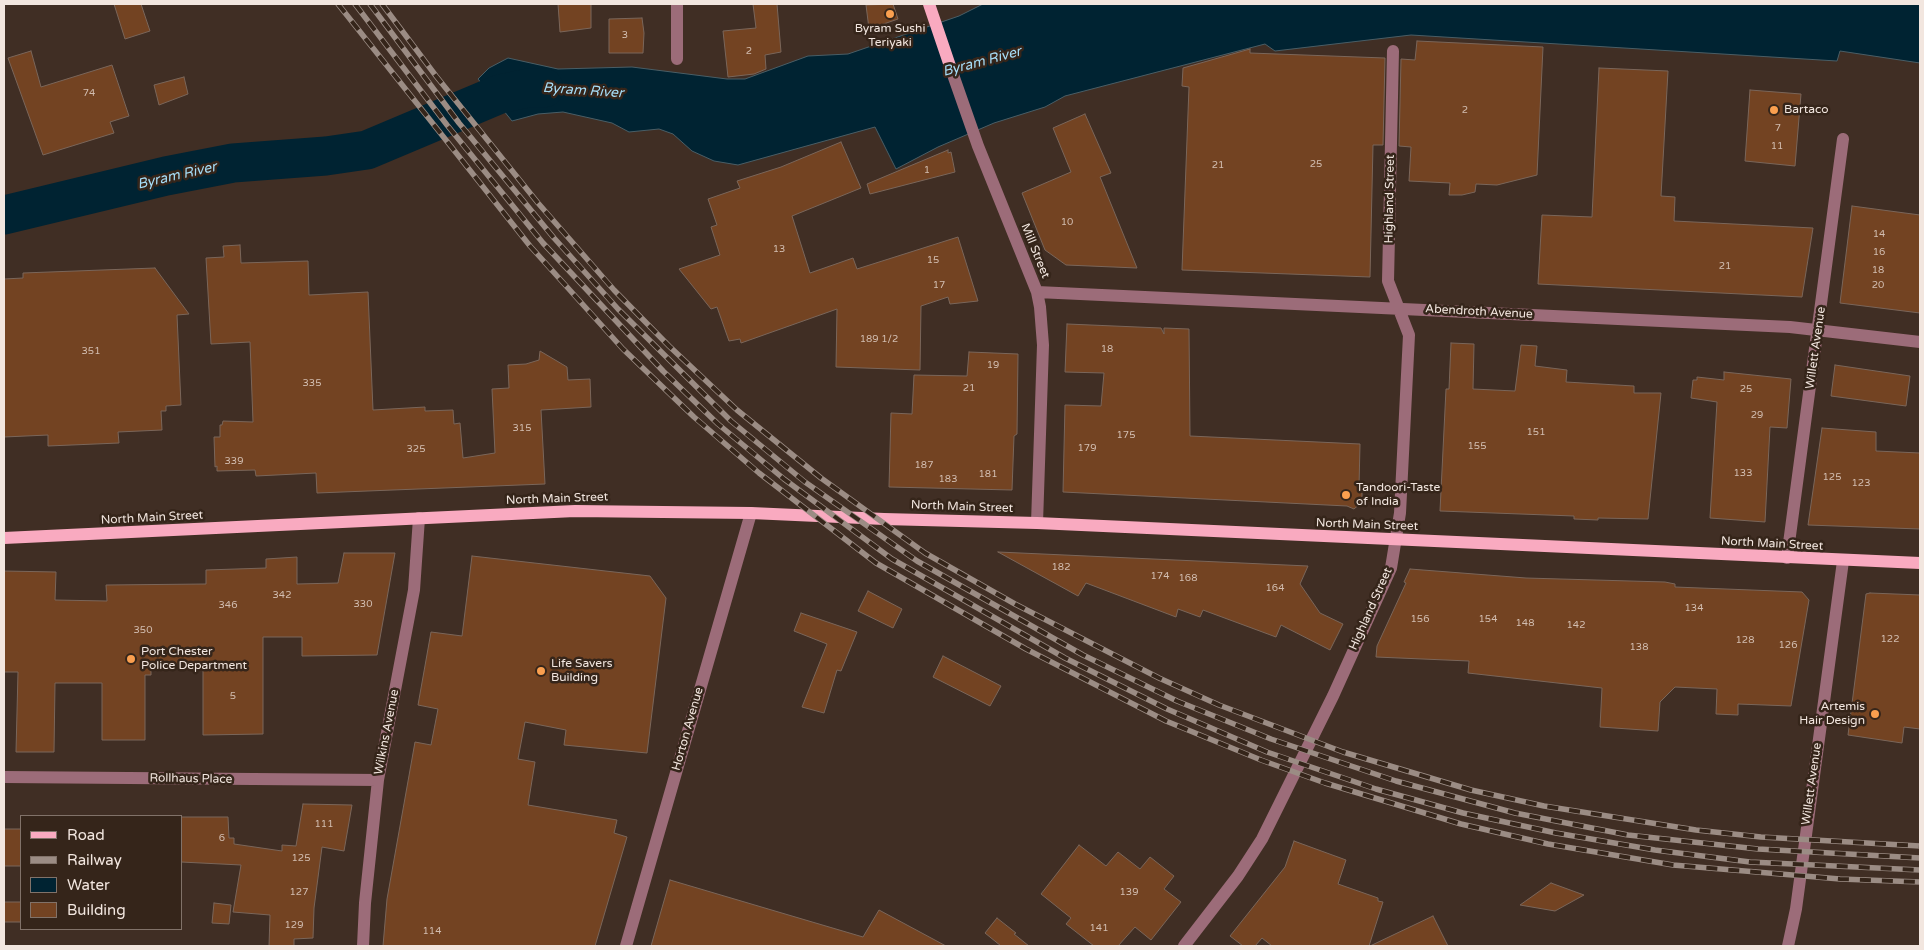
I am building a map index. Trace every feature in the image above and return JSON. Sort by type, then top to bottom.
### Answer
[{"type":"main road","name":"Mill Street","points":[[929,4],[951,69]]},
{"type":"main road","name":"North Main Street","points":[[4,538],[575,511],[751,512],[884,519],[1038,523],[1920,563]]},
{"type":"street","points":[[677,4],[677,58]]},
{"type":"street","name":"Highland Street","points":[[1184,946],[1238,876],[1262,839],[1333,696],[1391,568],[1400,513],[1409,335],[1388,281],[1393,51]]},
{"type":"street","name":"Mill Street","points":[[951,69],[978,146],[1037,292],[1043,345],[1038,523]]},
{"type":"street","name":"Willett Avenue","points":[[1787,558],[1819,330],[1843,139]]},
{"type":"street","name":"Abendroth Avenue","points":[[1037,292],[1398,308],[1819,330],[1920,342]]},
{"type":"street","name":"Horton Avenue","points":[[626,946],[751,512]]},
{"type":"street","name":"Wilkins Avenue","points":[[363,946],[364,904],[378,780],[414,590],[419,518]]},
{"type":"street","name":"Willett Avenue","points":[[1788,946],[1796,909],[1843,561]]},
{"type":"street","name":"Rollhaus Place","points":[[4,777],[378,780]]},
{"type":"water","points":[[983,4],[1920,4],[1920,63],[1840,51],[1837,61],[1411,35],[1275,51],[1265,44],[1065,96],[1045,107],[994,123],[938,147],[896,169],[875,127],[738,165],[714,161],[692,151],[673,134],[659,129],[629,132],[612,123],[563,112],[538,114],[512,121],[478,79],[489,68],[508,58],[558,69],[632,67],[727,79],[745,79],[808,56],[848,54],[959,16]]},
{"type":"building","points":[[114,4],[141,4],[150,31],[125,39]]},
{"type":"building","points":[[558,4],[591,4],[591,28],[560,32]]},
{"type":"building","points":[[753,4],[777,4],[781,52],[765,55],[766,69],[754,74],[728,77],[723,31],[756,28]]},
{"type":"building","points":[[893,4],[898,19],[869,29],[866,5]]},
{"type":"building","points":[[642,18],[644,33],[643,53],[609,53],[609,19]]},
{"type":"building","points":[[1417,41],[1543,47],[1537,175],[1497,185],[1476,184],[1475,192],[1462,195],[1449,195],[1450,183],[1409,181],[1411,147],[1399,146],[1401,59],[1415,60]]},
{"type":"building","points":[[1250,49],[1250,53],[1385,58],[1383,145],[1373,145],[1370,277],[1182,270],[1189,87],[1182,86],[1183,68]]},
{"type":"building","points":[[31,51],[41,87],[112,65],[129,116],[110,122],[114,133],[43,155],[8,58]]},
{"type":"building","points":[[1599,68],[1668,71],[1661,196],[1675,197],[1674,221],[1813,228],[1802,297],[1538,284],[1542,215],[1592,217]]},
{"type":"building","points":[[184,77],[188,94],[159,105],[154,85]]},
{"type":"building","name":"Bartaco","points":[[1750,90],[1801,94],[1795,166],[1745,161]]},
{"type":"building","points":[[1085,114],[1111,173],[1100,177],[1137,268],[1066,265],[1045,250],[1022,193],[1071,172],[1053,128]]},
{"type":"building","points":[[841,142],[861,188],[792,216],[810,273],[853,258],[857,269],[958,237],[978,301],[950,304],[948,297],[921,306],[920,370],[836,367],[837,309],[741,343],[740,339],[729,341],[717,307],[711,309],[679,269],[720,255],[711,227],[717,225],[708,199],[740,188],[737,181],[781,167]]},
{"type":"building","points":[[948,150],[948,153],[951,152],[955,172],[870,194],[867,184]]},
{"type":"building","points":[[1852,206],[1920,215],[1920,313],[1840,303]]},
{"type":"building","points":[[240,245],[241,263],[308,261],[309,295],[368,292],[373,410],[425,407],[425,411],[453,410],[454,424],[460,423],[463,458],[495,453],[492,389],[509,388],[508,365],[526,364],[539,360],[540,351],[567,367],[568,380],[590,379],[591,407],[541,410],[545,484],[317,493],[316,473],[256,476],[255,470],[217,471],[217,466],[215,467],[214,437],[220,437],[220,425],[222,425],[223,421],[253,422],[250,342],[211,344],[206,258],[224,257],[223,246]]},
{"type":"building","points":[[155,268],[189,314],[177,315],[181,405],[166,406],[166,411],[161,411],[162,430],[118,432],[119,443],[48,446],[48,435],[4,437],[4,279],[23,278],[23,273]]},
{"type":"building","points":[[1067,324],[1161,328],[1164,334],[1164,328],[1189,329],[1190,436],[1360,444],[1359,487],[1362,487],[1362,502],[1354,509],[1347,506],[1063,492],[1065,405],[1101,406],[1104,373],[1065,372]]},
{"type":"building","points":[[1451,343],[1474,344],[1473,389],[1515,391],[1521,345],[1537,346],[1535,366],[1567,370],[1566,382],[1634,386],[1634,393],[1661,393],[1648,519],[1598,518],[1598,520],[1574,519],[1574,516],[1440,511],[1446,389],[1449,389]]},
{"type":"building","points":[[969,352],[1018,354],[1017,434],[1014,436],[1012,490],[889,487],[891,413],[912,414],[914,375],[967,376]]},
{"type":"building","points":[[1835,365],[1910,376],[1906,406],[1831,396]]},
{"type":"building","points":[[1724,372],[1791,379],[1787,428],[1770,427],[1765,522],[1710,518],[1717,402],[1691,398],[1693,380],[1697,380],[1697,377],[1724,380]]},
{"type":"building","points":[[1822,428],[1876,432],[1876,451],[1920,453],[1920,529],[1808,525]]},
{"type":"building","points":[[998,552],[1308,566],[1300,584],[1320,613],[1343,624],[1330,650],[1281,625],[1276,637],[1203,610],[1200,617],[1178,609],[1176,617],[1086,583],[1078,596]]},
{"type":"building","points":[[344,553],[395,553],[377,655],[302,656],[302,637],[263,637],[263,734],[203,735],[203,665],[151,665],[151,675],[145,675],[145,740],[102,740],[102,683],[55,683],[54,752],[16,752],[18,672],[4,672],[4,571],[56,572],[55,600],[107,601],[106,585],[206,584],[206,570],[266,568],[266,559],[297,557],[297,584],[338,583]]},
{"type":"building","points":[[472,556],[650,576],[666,598],[647,753],[564,745],[566,730],[525,722],[518,759],[535,762],[528,805],[617,820],[614,833],[627,837],[595,946],[383,946],[387,899],[415,742],[431,745],[438,709],[418,705],[431,632],[462,636]]},
{"type":"building","points":[[1410,569],[1526,578],[1665,582],[1675,584],[1675,587],[1802,592],[1809,600],[1791,706],[1738,704],[1738,715],[1716,714],[1717,689],[1675,687],[1660,702],[1658,731],[1600,727],[1602,688],[1468,673],[1469,661],[1376,657],[1377,646],[1406,583],[1404,582]]},
{"type":"building","points":[[868,591],[902,609],[893,628],[858,611]]},
{"type":"building","points":[[1866,594],[1920,595],[1920,729],[1904,727],[1902,743],[1848,735]]},
{"type":"building","points":[[801,613],[857,632],[841,671],[837,670],[824,713],[802,707],[827,644],[794,631]]},
{"type":"building","points":[[943,656],[1001,686],[990,706],[933,677]]},
{"type":"building","points":[[303,804],[352,805],[344,851],[322,847],[314,908],[313,938],[294,939],[294,946],[269,946],[270,915],[233,912],[241,865],[182,862],[182,817],[228,817],[229,838],[234,838],[234,844],[282,851],[282,845],[296,846]]},
{"type":"building","points":[[4,829],[20,829],[20,866],[4,866]]},
{"type":"building","points":[[1294,841],[1346,860],[1338,884],[1378,898],[1378,901],[1383,902],[1369,946],[1272,946],[1262,938],[1255,946],[1243,946],[1230,936],[1285,867]]},
{"type":"building","points":[[1079,845],[1106,866],[1118,852],[1140,869],[1150,857],[1174,876],[1164,889],[1181,902],[1151,940],[1135,927],[1118,946],[1094,946],[1066,924],[1071,918],[1041,894]]},
{"type":"building","points":[[670,880],[863,937],[879,910],[946,946],[651,946]]},
{"type":"building","points":[[1551,883],[1584,895],[1555,911],[1520,905]]},
{"type":"building","points":[[4,902],[20,902],[20,922],[4,922]]},
{"type":"building","points":[[214,903],[231,905],[229,924],[212,923]]},
{"type":"building","points":[[1433,916],[1448,946],[1370,946]]},
{"type":"building","points":[[997,918],[1029,946],[1001,946],[985,933]]},
{"type":"waterway","name":"Byram River","points":[[4,215],[166,176],[233,163],[326,156],[367,150],[500,94],[528,88],[544,88]]},
{"type":"railway","points":[[338,4],[530,246],[623,349],[694,417],[759,473],[876,563],[1026,649],[1166,721],[1261,760],[1325,783],[1461,824],[1548,844],[1673,865],[1840,879],[1920,882]]},
{"type":"railway","points":[[355,4],[447,125],[543,243],[663,371],[718,424],[784,479],[892,559],[1065,658],[1167,709],[1267,752],[1376,789],[1463,813],[1556,833],[1655,850],[1750,862],[1920,870]]},
{"type":"railway","points":[[370,4],[459,123],[554,238],[618,309],[731,421],[805,482],[917,561],[1083,655],[1177,701],[1271,739],[1396,781],[1515,813],[1628,835],[1758,849],[1920,858]]},
{"type":"railway","points":[[382,4],[436,76],[538,203],[614,290],[669,346],[737,410],[821,478],[925,553],[1015,604],[1159,678],[1219,705],[1343,752],[1471,790],[1544,806],[1696,830],[1761,837],[1920,846]]},
{"type":"place","name":"Byram Sushi Teriyaki","points":[[890,14]]},
{"type":"place","name":"Bartaco","points":[[1774,110]]},
{"type":"place","name":"Tandoori-Taste of India","points":[[1346,495]]},
{"type":"place","name":"Port Chester Police Department","points":[[131,659]]},
{"type":"place","name":"Life Savers Building","points":[[541,671]]},
{"type":"place","name":"Artemis Hair Design","points":[[1875,714]]}]
